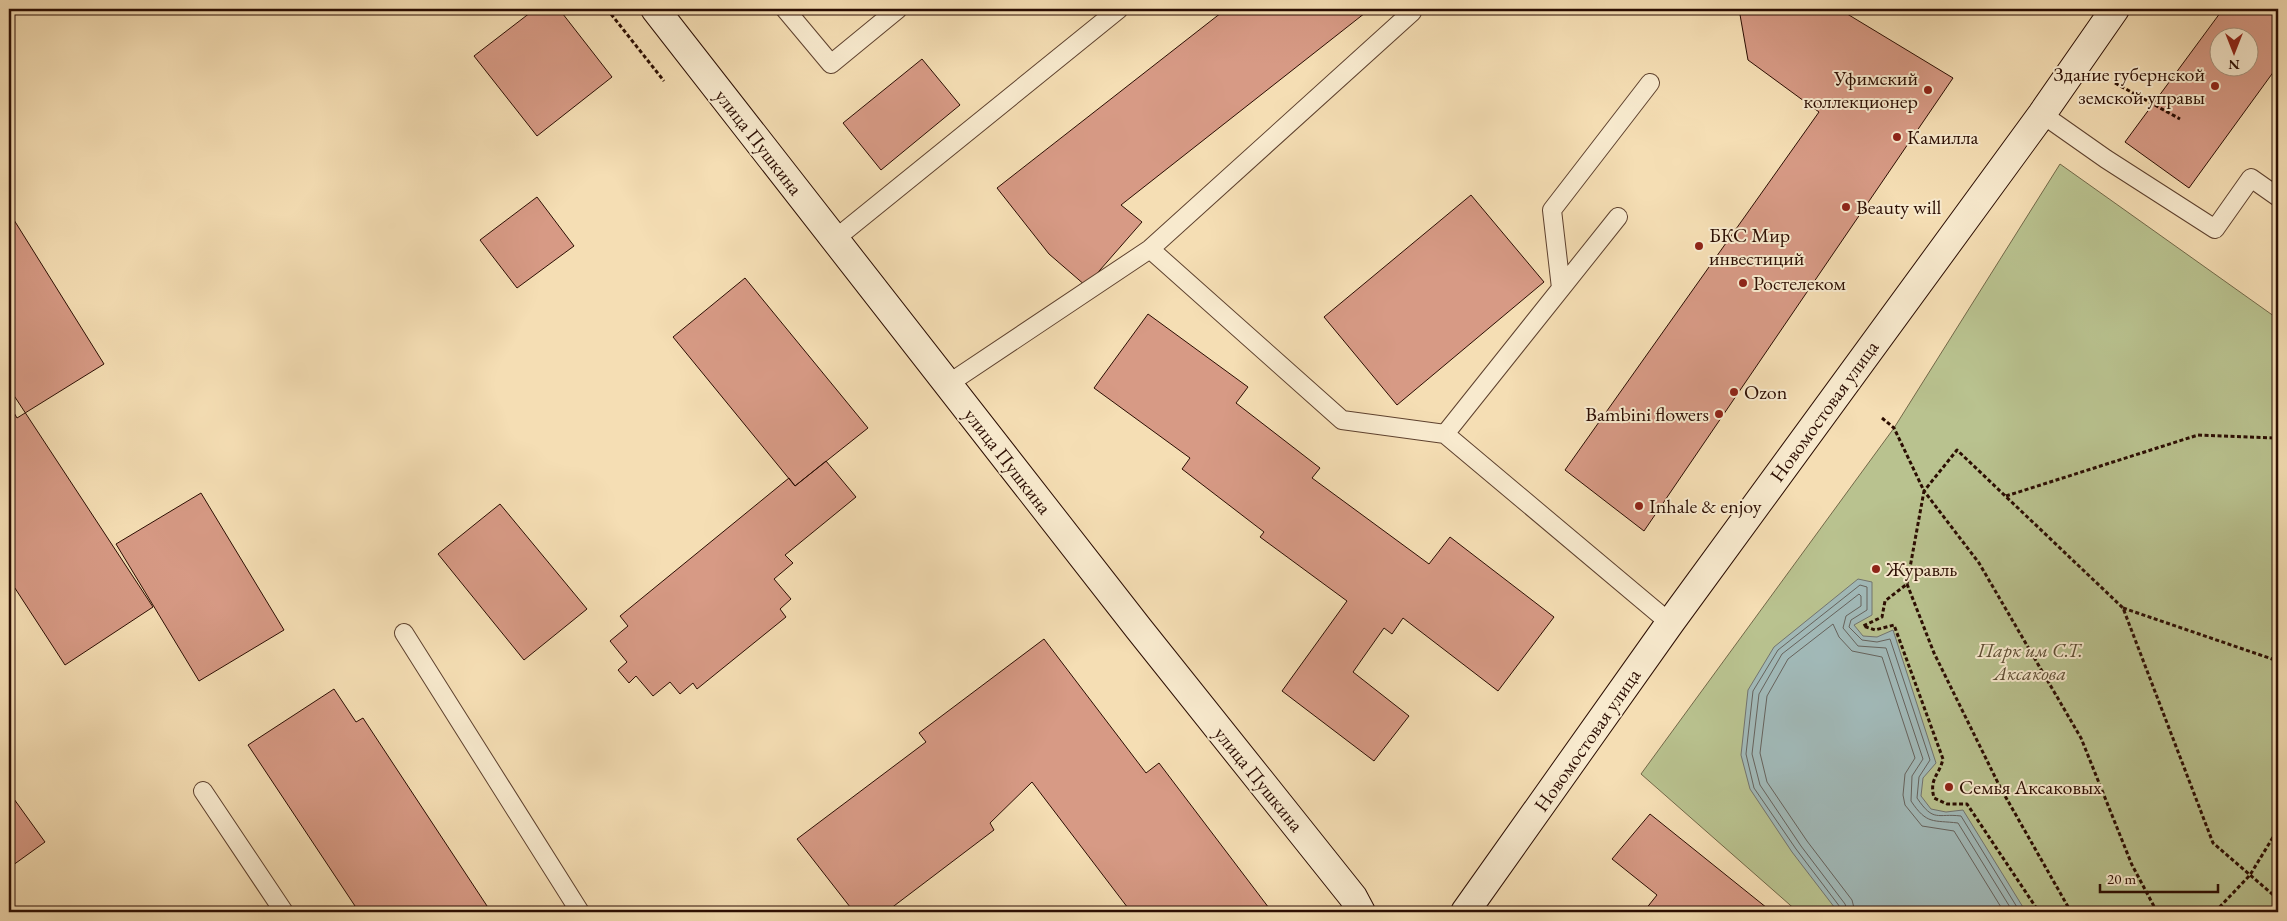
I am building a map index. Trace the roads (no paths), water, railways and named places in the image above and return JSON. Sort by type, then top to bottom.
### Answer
[{"type":"street","name":"улица Пушкина","points":[[655,9],[948,384],[1354,897],[1361,912]]},
{"type":"street","name":"Новомостовая улица","points":[[1465,912],[1670,623],[2042,114],[2115,9]]},
{"type":"lane","points":[[785,9],[831,64],[898,9]]},
{"type":"lane","points":[[835,239],[1119,9]]},
{"type":"lane","points":[[948,384],[1150,249],[1412,12],[1412,9]]},
{"type":"lane","points":[[1561,288],[1552,210],[1650,83]]},
{"type":"lane","points":[[2042,114],[2106,159],[2215,229],[2251,178],[2278,197]]},
{"type":"lane","points":[[1445,434],[1618,217]]},
{"type":"lane","points":[[1150,249],[1342,420],[1445,434],[1670,623]]},
{"type":"lane","points":[[404,633],[580,912]]},
{"type":"lane","points":[[203,791],[284,912]]},
{"type":"water","points":[[1858,579],[1872,582],[1872,615],[1854,625],[1863,636],[1877,637],[1893,630],[1936,763],[1923,778],[1921,796],[1931,809],[1946,812],[1963,810],[2026,912],[1838,912],[1792,852],[1750,789],[1741,755],[1748,690],[1774,647]]},
{"type":"place","name":"Здание губернской земской управы","points":[[2215,86]]},
{"type":"place","name":"Уфимский коллекционер","points":[[1928,90]]},
{"type":"place","name":"Камилла","points":[[1897,137]]},
{"type":"place","name":"Beauty will","points":[[1846,207]]},
{"type":"place","name":"БКС Мир инвестиций","points":[[1699,246]]},
{"type":"place","name":"Ростелеком","points":[[1743,283]]},
{"type":"place","name":"Ozon","points":[[1734,392]]},
{"type":"place","name":"Bambini flowers","points":[[1719,414]]},
{"type":"place","name":"Inhale & enjoy","points":[[1639,506]]},
{"type":"place","name":"Журавль","points":[[1876,569]]},
{"type":"place","name":"Семья Аксаковых","points":[[1949,787]]},
{"type":"park label","name":"Парк им С.Т. Аксакова","points":[[2030,662]]}]
